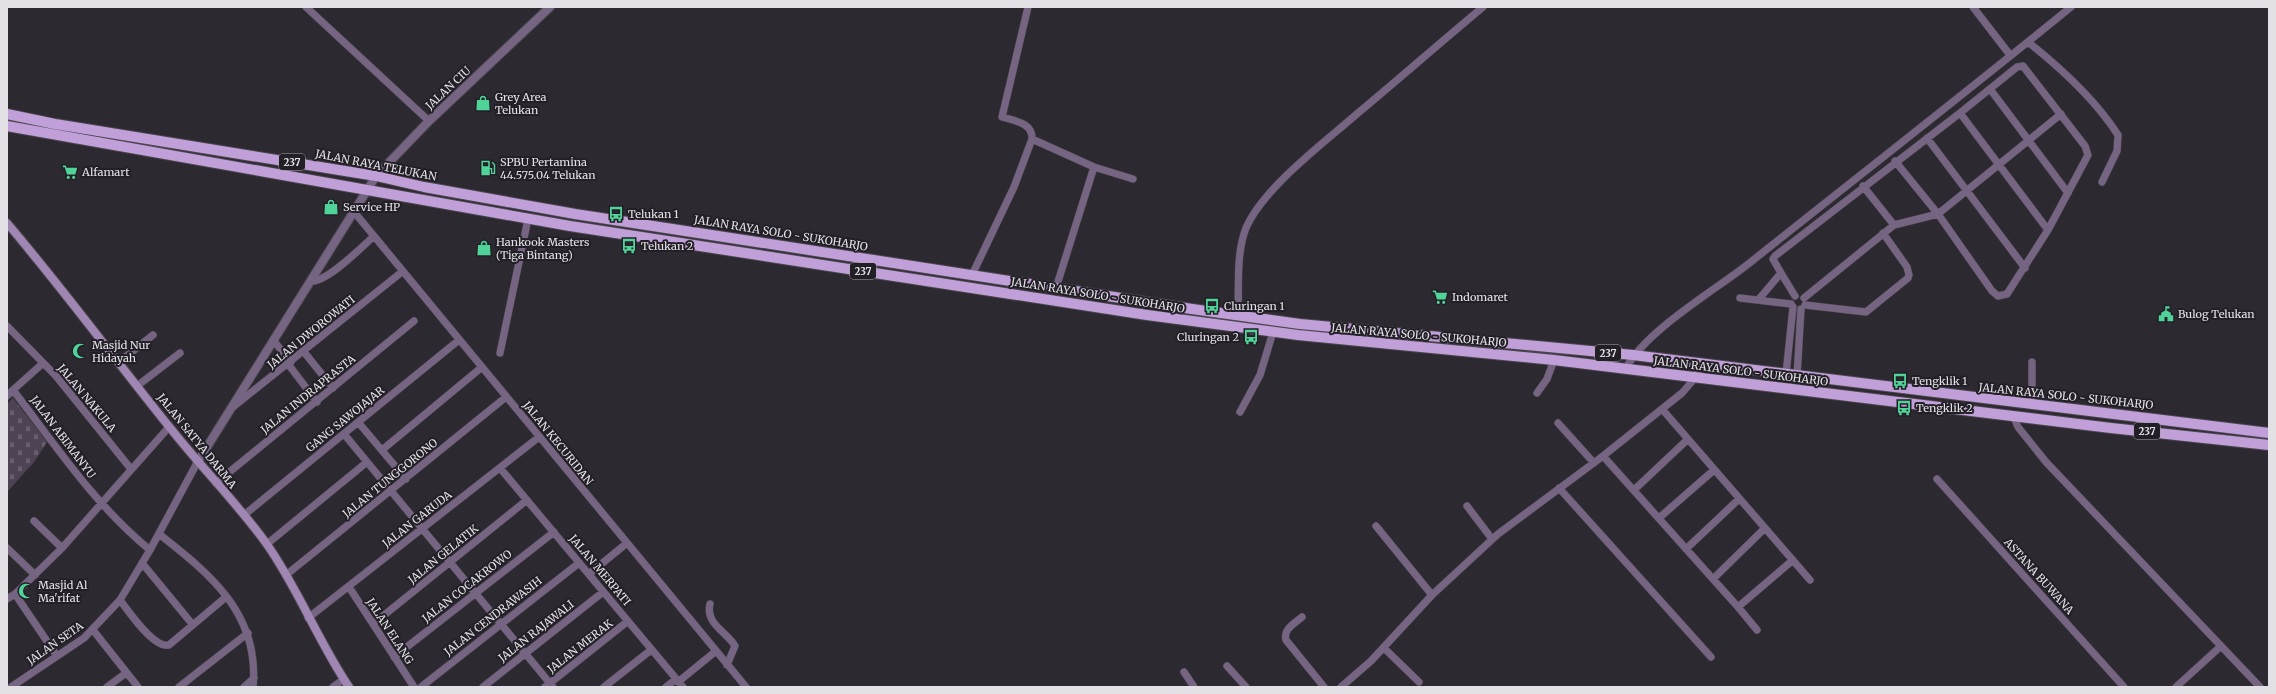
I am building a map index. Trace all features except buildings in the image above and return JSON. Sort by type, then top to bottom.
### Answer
[{"type":"main road","name":"JALAN RAYA TELUKAN","points":[[7,114],[55,124],[376,176],[424,187],[576,214]]},
{"type":"main road","name":"237","points":[[7,126],[196,162],[528,219]]},
{"type":"main road","name":"JALAN RAYA SOLO - SUKOHARJO","points":[[576,214],[1158,304],[1300,324],[1634,355],[2028,405],[2113,413],[2269,433]]},
{"type":"main road","name":"JALAN RAYA SOLO - SUKOHARJO","points":[[528,219],[1156,316],[1273,332],[1626,368],[1695,378],[2111,428],[2269,445]]},
{"type":"main road","name":"JALAN SATYA DARMA","points":[[7,223],[49,272],[198,463],[244,515],[266,544],[286,575],[308,618],[349,687]]},
{"type":"main road","points":[[638,237],[640,223]]},
{"type":"main road","points":[[2111,428],[2113,413]]},
{"type":"street","points":[[306,7],[429,121]]},
{"type":"street","name":"JALAN CIU","points":[[198,463],[273,340],[355,213],[366,190],[376,176],[429,121],[550,7]]},
{"type":"street","points":[[972,275],[1014,187],[1032,139],[1033,132],[1027,126],[1002,116],[1028,7]]},
{"type":"street","points":[[1238,315],[1241,246],[1246,228],[1271,193],[1290,172],[1483,7]]},
{"type":"street","points":[[1974,7],[2010,55]]},
{"type":"street","points":[[1626,368],[1634,355],[1658,332],[1746,266],[2071,7]]},
{"type":"street","points":[[2028,42],[2068,74],[2118,135],[2117,151],[2102,182]]},
{"type":"street","points":[[1786,374],[1792,306],[1795,296],[1773,259],[1775,256],[1895,161],[1927,138],[2017,67],[2023,66],[2061,114],[2088,152],[2088,157],[2048,230],[2025,268],[2007,294],[1998,296],[1938,214],[1895,161]]},
{"type":"street","points":[[1990,89],[2068,193]]},
{"type":"street","points":[[1960,112],[1998,165],[2048,230]]},
{"type":"street","points":[[1804,304],[1882,233],[1894,225],[1938,214],[2061,114]]},
{"type":"street","points":[[1927,138],[2025,268]]},
{"type":"street","points":[[1032,139],[1094,167],[1133,179]]},
{"type":"street","points":[[1056,288],[1094,167]]},
{"type":"street","points":[[1863,186],[1894,225]]},
{"type":"street","name":"JALAN KECURIDAN","points":[[355,213],[746,687]]},
{"type":"street","points":[[500,353],[528,219]]},
{"type":"street","points":[[1740,298],[1759,299],[1792,306],[1804,304],[1866,312],[1908,278],[1909,271],[1907,267],[1882,233]]},
{"type":"street","points":[[311,281],[317,281],[330,273],[374,236]]},
{"type":"street","name":"JALAN DWOROWATI","points":[[232,408],[403,272]]},
{"type":"street","points":[[1759,299],[1781,273]]},
{"type":"street","points":[[1795,296],[1799,295],[1804,304],[1797,376]]},
{"type":"street","name":"JALAN INDRAPRASTA","points":[[216,483],[317,402],[414,321]]},
{"type":"street","name":"JALAN NAKULA","points":[[8,328],[42,364],[56,376],[131,469]]},
{"type":"street","points":[[1240,412],[1260,375],[1273,332]]},
{"type":"street","points":[[119,362],[153,335]]},
{"type":"street","points":[[273,340],[317,402]]},
{"type":"street","name":"GANG SAWOJAJAR","points":[[244,515],[459,340]]},
{"type":"street","points":[[304,352],[333,388]]},
{"type":"street","points":[[137,386],[180,353]]},
{"type":"street","points":[[1538,393],[1547,379],[1554,360]]},
{"type":"street","points":[[2028,405],[2032,362]]},
{"type":"street","points":[[7,396],[42,364]]},
{"type":"street","points":[[1342,687],[1384,648],[1432,595],[1492,539],[1594,463],[1682,393],[1695,378],[1700,364]]},
{"type":"street","points":[[382,450],[482,367]]},
{"type":"street","name":"JALAN ABIMANYU","points":[[13,390],[100,504],[128,532],[150,550]]},
{"type":"street","name":"JALAN TUNGGORONO","points":[[286,575],[506,397]]},
{"type":"street","points":[[1662,409],[1687,440],[1810,580]]},
{"type":"street","points":[[2020,416],[2022,432],[2046,462],[2260,687]]},
{"type":"street","points":[[358,422],[406,479]]},
{"type":"street","points":[[1558,423],[1594,463]]},
{"type":"street","points":[[7,599],[16,594],[62,548],[169,427]]},
{"type":"street","points":[[344,434],[526,653],[550,686]]},
{"type":"street","name":"JALAN GARUDA","points":[[308,618],[539,437]]},
{"type":"street","points":[[1634,490],[1687,440]]},
{"type":"street","points":[[1603,456],[1713,578],[1757,630]]},
{"type":"street","points":[[266,544],[367,462]]},
{"type":"street","name":"JALAN SETA","points":[[12,687],[93,630],[120,600],[150,550],[198,463]]},
{"type":"street","name":"JALAN MERPATI","points":[[500,468],[679,683]]},
{"type":"street","points":[[1659,518],[1714,470]]},
{"type":"street","name":"ASTANA BUWANA","points":[[1937,479],[2124,687]]},
{"type":"street","points":[[1559,488],[1711,657]]},
{"type":"street","points":[[1686,549],[1739,499]]},
{"type":"street","name":"JALAN GELATIK","points":[[373,624],[527,500]]},
{"type":"street","points":[[1467,506],[1492,539]]},
{"type":"street","points":[[34,521],[62,548]]},
{"type":"street","points":[[1376,526],[1432,595]]},
{"type":"street","points":[[1713,578],[1765,528]]},
{"type":"street","name":"JALAN COCAKROWO","points":[[394,656],[554,532]]},
{"type":"street","points":[[159,534],[209,575],[226,597],[248,633],[252,648],[254,678],[253,687]]},
{"type":"street","points":[[588,574],[627,543]]},
{"type":"street","points":[[7,548],[36,575]]},
{"type":"street","points":[[1738,607],[1793,560]]},
{"type":"street","points":[[142,563],[193,625]]},
{"type":"street","name":"JALAN CENDRAWASIH","points":[[421,687],[579,563]]},
{"type":"street","name":"JALAN ELANG","points":[[349,587],[414,687]]},
{"type":"street","name":"JALAN RAJAWALI","points":[[483,687],[603,592]]},
{"type":"street","points":[[16,594],[57,656]]},
{"type":"street","points":[[120,600],[158,645],[164,647],[169,645],[226,597]]},
{"type":"street","points":[[710,604],[709,612],[712,620],[735,646],[727,664]]},
{"type":"street","points":[[1302,617],[1287,629],[1285,635],[1286,640],[1324,687]]},
{"type":"street","name":"JALAN MERAK","points":[[550,686],[628,621]]},
{"type":"street","points":[[93,630],[138,687]]},
{"type":"street","points":[[179,687],[248,633]]},
{"type":"street","points":[[2176,687],[2222,646]]},
{"type":"street","points":[[1384,648],[1419,682]]},
{"type":"street","points":[[604,687],[651,650]]},
{"type":"street","points":[[666,687],[679,683],[716,651]]},
{"type":"street","points":[[1227,666],[1246,687]]},
{"type":"street","points":[[107,687],[126,672]]},
{"type":"street","points":[[1184,672],[1194,687]]},
{"type":"street","points":[[244,687],[254,678]]},
{"type":"street","points":[[7,679],[12,687]]},
{"type":"street","points":[[333,687],[344,679]]},
{"type":"green space","points":[[13,398],[47,442],[35,461],[7,492],[7,404]]},
{"type":"place","name":"Grey Area Telukan","points":[[483,103]]},
{"type":"place","name":"SPBU Pertamina 44.575.04 Telukan","points":[[488,168]]},
{"type":"place","name":"Alfamart","points":[[70,172]]},
{"type":"place","name":"Service HP","points":[[331,207]]},
{"type":"place","name":"Telukan 1","points":[[616,214]]},
{"type":"place","name":"Telukan 2","points":[[629,246]]},
{"type":"place","name":"Hankook Masters (Tiga Bintang)","points":[[484,248]]},
{"type":"place","name":"Indomaret","points":[[1440,297]]},
{"type":"place","name":"Cluringan 1","points":[[1212,306]]},
{"type":"place","name":"Bulog Telukan","points":[[2166,314]]},
{"type":"place","name":"Cluringan 2","points":[[1251,337]]},
{"type":"place","name":"Masjid Nur Hidayah","points":[[80,351]]},
{"type":"place","name":"Tengklik 1","points":[[1900,381]]},
{"type":"place","name":"Tengklik 2","points":[[1904,408]]},
{"type":"place","name":"Masjid Al Ma'rifat","points":[[26,591]]}]
